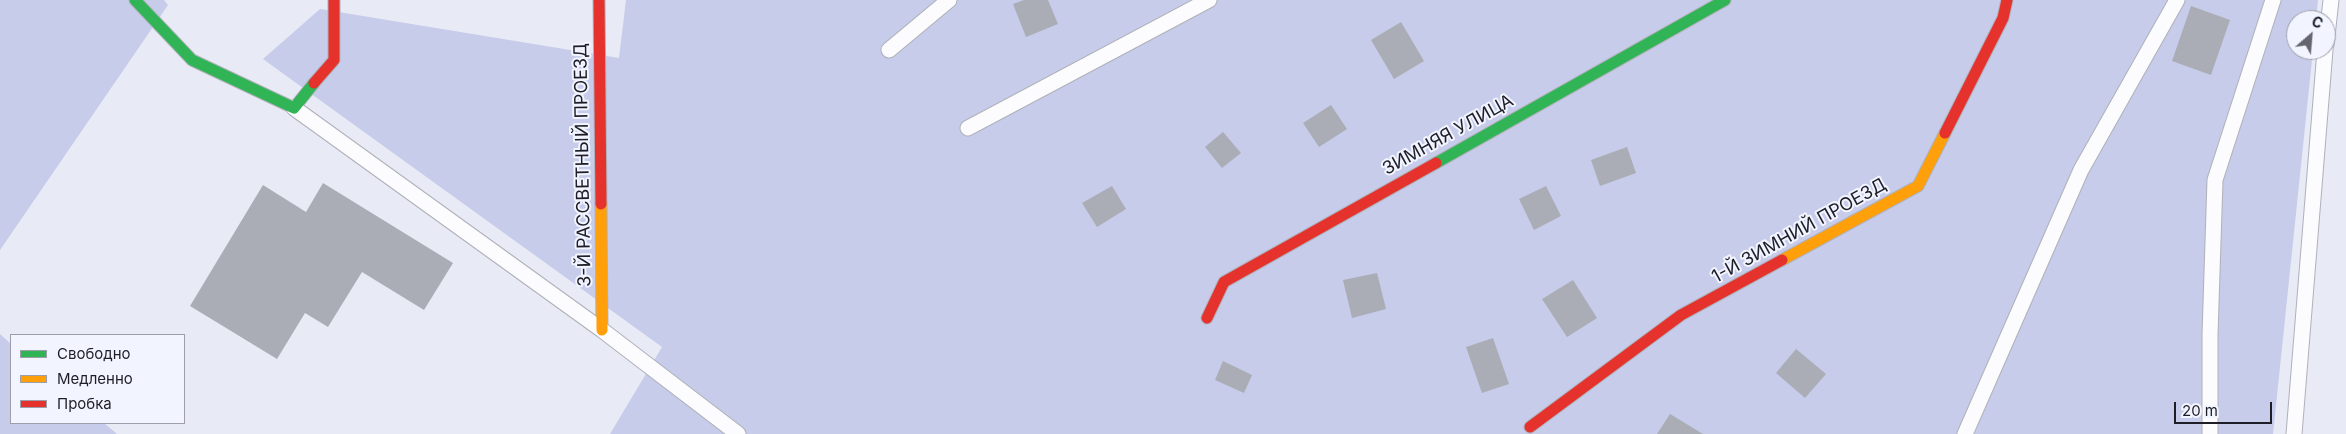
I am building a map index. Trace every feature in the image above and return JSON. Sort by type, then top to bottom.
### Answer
[{"type":"street","points":[[135,0],[192,60],[294,108],[334,60],[334,0]]},
{"type":"street","name":"3-Й РАССВЕТНЫЙ ПРОЕЗД","points":[[599,0],[602,330]]},
{"type":"street","name":"ЗИМНЯЯ УЛИЦА","points":[[1207,318],[1224,282],[1725,0]]},
{"type":"street","name":"1-Й ЗИМНИЙ ПРОЕЗД","points":[[1530,427],[1681,315],[1918,186],[2003,18],[2007,0]]},
{"type":"lane","points":[[889,50],[949,0]]},
{"type":"lane","points":[[968,128],[1209,0]]},
{"type":"lane","points":[[1965,434],[2082,170],[2176,0]]},
{"type":"lane","points":[[2210,434],[2210,335],[2215,180],[2273,0]]},
{"type":"lane","points":[[2294,434],[2325,60]]},
{"type":"lane","points":[[294,108],[602,330],[738,434]]},
{"type":"shaded area","points":[[0,0],[164,0],[168,5],[0,250]]},
{"type":"shaded area","points":[[626,0],[2318,0],[2317,10],[2286,10],[2286,60],[2312,60],[2273,434],[610,434],[662,347],[263,59],[320,9],[619,58]]},
{"type":"shaded area","points":[[0,334],[10,343],[10,424],[105,424],[117,434],[0,434]]},
{"type":"building","points":[[1024,0],[1048,0],[1058,24],[1026,37],[1013,4]]},
{"type":"building","points":[[2191,6],[2230,20],[2211,75],[2172,61]]},
{"type":"building","points":[[1401,22],[1424,61],[1394,79],[1371,40]]},
{"type":"building","points":[[1331,105],[1347,129],[1319,147],[1303,123]]},
{"type":"building","points":[[1223,132],[1241,153],[1222,168],[1205,147]]},
{"type":"building","points":[[1627,147],[1636,173],[1600,186],[1591,160]]},
{"type":"building","points":[[323,183],[453,263],[424,310],[362,272],[328,327],[305,313],[277,359],[190,306],[263,185],[306,212]]},
{"type":"building","points":[[1112,186],[1126,209],[1097,227],[1082,203]]},
{"type":"building","points":[[1546,186],[1561,216],[1534,230],[1519,199]]},
{"type":"building","points":[[1377,273],[1386,309],[1352,318],[1343,280]]},
{"type":"building","points":[[1573,280],[1597,318],[1567,337],[1542,299]]},
{"type":"building","points":[[1493,338],[1509,384],[1482,393],[1466,347]]},
{"type":"building","points":[[1796,349],[1826,374],[1805,398],[1776,373]]},
{"type":"building","points":[[1223,361],[1252,375],[1244,393],[1215,380]]},
{"type":"building","points":[[1670,414],[1703,434],[1657,434]]},
{"type":"traffic: fast","points":[[135,0],[192,60],[294,108],[314,83]]},
{"type":"traffic: fast","points":[[1436,163],[1725,0]]},
{"type":"traffic: slow","points":[[1782,260],[1918,186],[1945,133]]},
{"type":"traffic: slow","points":[[601,204],[602,330]]},
{"type":"traffic: jam","points":[[314,83],[334,60],[334,0]]},
{"type":"traffic: jam","points":[[599,0],[601,204]]},
{"type":"traffic: jam","points":[[1945,133],[2003,18],[2007,0]]},
{"type":"traffic: jam","points":[[1207,318],[1224,282],[1436,163]]},
{"type":"traffic: jam","points":[[1530,427],[1681,315],[1782,260]]}]
